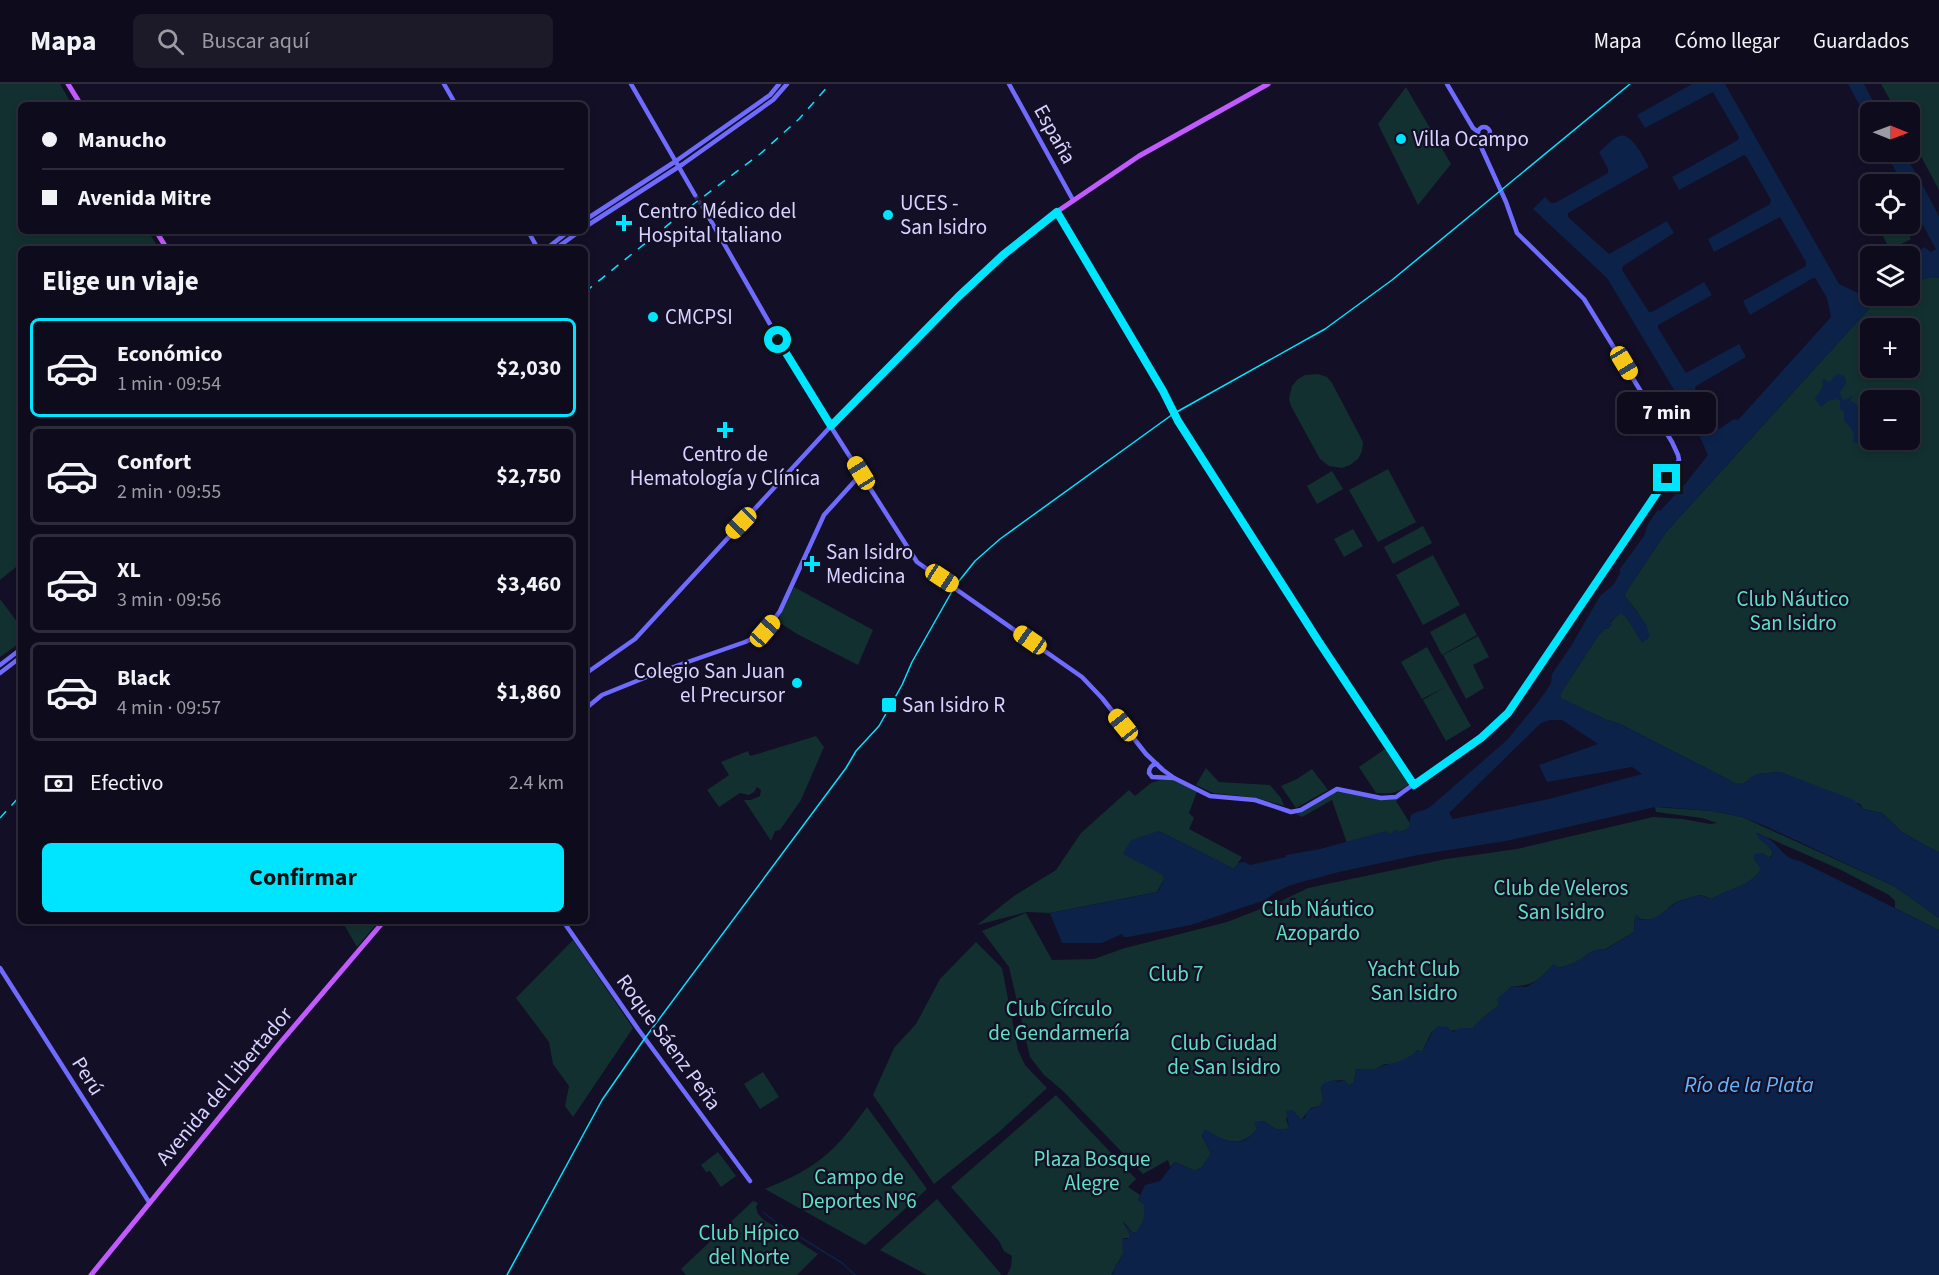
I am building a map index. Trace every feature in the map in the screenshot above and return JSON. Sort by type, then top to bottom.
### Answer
[{"type":"main road","points":[[68,84],[79,102]]},
{"type":"main road","points":[[831,426],[958,297],[1003,255],[1072,200],[1140,156],[1268,84]]},
{"type":"main road","name":"Avenida del Libertador","points":[[92,1275],[280,1043],[381,924]]},
{"type":"street","points":[[444,84],[454,102]]},
{"type":"street","points":[[631,84],[696,195]]},
{"type":"street","points":[[588,218],[676,161],[770,95],[779,84]]},
{"type":"street","points":[[588,225],[679,166],[773,100],[786,84]]},
{"type":"street","name":"España","points":[[1009,84],[1072,200]]},
{"type":"street","points":[[703,207],[773,331],[917,562],[1082,677],[1102,698],[1146,754],[1163,770],[1210,796],[1255,800],[1291,812],[1301,810],[1337,789],[1391,798],[1403,794],[1481,738],[1508,713],[1679,458],[1666,432],[1584,299],[1517,233],[1482,149],[1480,136],[1447,84]]},
{"type":"street","points":[[1057,212],[1163,391],[1178,421],[1319,642],[1414,785]]},
{"type":"street","points":[[550,246],[565,234]]},
{"type":"street","points":[[559,246],[576,234]]},
{"type":"street","points":[[588,672],[635,639],[831,426]]},
{"type":"street","points":[[588,707],[602,695],[764,633],[781,609],[824,515],[861,473]]},
{"type":"street","points":[[0,665],[18,651]]},
{"type":"street","points":[[0,673],[18,659]]},
{"type":"street","points":[[1146,754],[1149,773],[1152,777],[1174,778]]},
{"type":"street","points":[[1150,768],[1158,764]]},
{"type":"street","points":[[1159,778],[1163,770]]},
{"type":"street","name":"Roque Sáenz Peña","points":[[565,924],[640,1032],[750,1181]]},
{"type":"street","name":"Perú","points":[[0,968],[149,1202]]},
{"type":"green space","points":[[0,84],[60,84],[70,102],[18,102],[18,234],[150,234],[157,246],[18,246],[18,565],[0,580]]},
{"type":"green space","points":[[1881,84],[1939,84],[1939,190],[1920,155],[1920,102],[1891,102]]},
{"type":"green space","name":"Villa Ocampo","points":[[1406,87],[1451,164],[1418,205],[1378,124]]},
{"type":"green space","points":[[1882,234],[1908,234],[1911,239],[1898,246],[1888,246]]},
{"type":"green space","name":"Club Náutico San Isidro","points":[[1930,277],[1939,278],[1939,852],[1902,832],[1882,813],[1863,809],[1860,804],[1780,772],[1758,774],[1744,783],[1735,783],[1620,724],[1561,699],[1560,694],[1598,636],[1621,612],[1642,642],[1648,638],[1638,613],[1624,595],[1666,532],[1860,319],[1860,378],[1920,378],[1920,318],[1861,318],[1871,306],[1920,306],[1920,280]]},
{"type":"green space","points":[[1318,374],[1327,377],[1332,383],[1363,442],[1358,459],[1342,468],[1329,466],[1320,459],[1289,399],[1292,386],[1298,379],[1305,375]]},
{"type":"green space","points":[[1388,469],[1416,522],[1378,542],[1349,490]]},
{"type":"green space","points":[[1332,471],[1343,489],[1317,504],[1307,486]]},
{"type":"green space","points":[[1423,526],[1432,543],[1393,564],[1384,547]]},
{"type":"green space","points":[[1353,529],[1363,546],[1344,557],[1334,539]]},
{"type":"green space","points":[[1433,555],[1460,605],[1423,625],[1396,575]]},
{"type":"green space","points":[[794,587],[873,630],[858,665],[797,634],[777,621]]},
{"type":"green space","points":[[0,599],[18,623],[18,644],[0,657]]},
{"type":"green space","points":[[1465,613],[1477,635],[1442,655],[1430,632]]},
{"type":"green space","points":[[1478,636],[1489,657],[1473,665],[1484,688],[1466,699],[1443,655]]},
{"type":"green space","points":[[1427,647],[1471,726],[1446,741],[1423,700],[1445,687],[1422,699],[1401,662]]},
{"type":"green space","points":[[816,736],[824,747],[801,800],[780,830],[775,831],[771,841],[744,800],[760,796],[761,790],[757,787],[749,795],[740,793],[719,807],[707,790],[729,775],[721,762],[748,751],[750,756]]},
{"type":"green space","points":[[1385,749],[1410,783],[1394,792],[1376,793],[1359,767]]},
{"type":"green space","points":[[1206,768],[1219,782],[1270,785],[1281,798],[1284,806],[1257,798],[1213,793],[1196,785]]},
{"type":"green space","points":[[1312,769],[1328,790],[1296,808],[1281,786]]},
{"type":"green space","points":[[1160,780],[1174,780],[1197,792],[1189,813],[1194,818],[1189,829],[1242,857],[1234,869],[1159,831],[1164,879],[1157,892],[1050,913],[1027,912],[977,925],[1014,896],[1056,870],[1081,833],[1129,790],[1135,796],[1151,783]]},
{"type":"green space","points":[[1338,792],[1379,800],[1405,794],[1396,801],[1411,825],[1400,832],[1347,843],[1332,800],[1302,817],[1296,814]]},
{"type":"green space","points":[[1655,807],[1712,811],[1742,817],[1894,886],[1939,918],[1939,930],[1895,908],[1895,901],[1889,895],[1839,869],[1757,833],[1773,854],[1769,858],[1754,858],[1761,869],[1746,883],[1712,899],[1701,895],[1678,901],[1656,918],[1646,920],[1635,916],[1634,932],[1604,950],[1595,950],[1572,964],[1559,968],[1553,965],[1540,978],[1530,983],[1512,986],[1497,1007],[1473,1028],[1450,1031],[1436,1029],[1431,1033],[1422,1052],[1417,1050],[1412,1056],[1396,1064],[1385,1064],[1374,1070],[1356,1069],[1354,1083],[1348,1085],[1344,1080],[1330,1081],[1321,1087],[1323,1101],[1319,1106],[1311,1108],[1301,1120],[1292,1110],[1286,1119],[1289,1128],[1279,1130],[1264,1121],[1255,1123],[1257,1129],[1251,1136],[1238,1141],[1226,1140],[1205,1130],[1202,1136],[1211,1154],[1202,1167],[1195,1171],[1175,1162],[1170,1167],[1168,1160],[1143,1174],[1062,1090],[1044,1075],[1030,1057],[1009,967],[982,931],[1026,913],[1052,960],[1094,959],[1125,948],[1227,922],[1308,888],[1446,859],[1517,849],[1653,817],[1717,823],[1702,818],[1656,812]]},
{"type":"green space","points":[[344,924],[376,924],[357,947]]},
{"type":"green space","points":[[573,940],[633,1028],[573,1117],[565,1106],[569,1086],[553,1064],[549,1042],[516,998]]},
{"type":"green space","points":[[976,942],[1002,968],[1018,1050],[1025,1065],[1047,1088],[999,1132],[934,1184],[873,1095],[894,1048],[916,1024],[940,979]]},
{"type":"green space","points":[[763,1072],[779,1097],[760,1109],[744,1084]]},
{"type":"green space","name":"Plaza Bosque Alegre","points":[[1056,1095],[1136,1179],[1128,1187],[1140,1195],[1138,1200],[1144,1204],[1144,1220],[1137,1233],[1132,1232],[1123,1221],[1129,1238],[1123,1238],[1123,1254],[1111,1275],[1007,1275],[1011,1267],[1012,1256],[1004,1251],[999,1241],[951,1187]]},
{"type":"green space","name":"Campo de Deportes Nº6","points":[[867,1107],[927,1189],[865,1245],[765,1189],[798,1174],[824,1157],[845,1136]]},
{"type":"green space","points":[[718,1152],[736,1176],[721,1187],[710,1171],[706,1172],[701,1165]]},
{"type":"green space","points":[[937,1199],[1000,1275],[927,1275],[880,1250]]},
{"type":"green space","name":"Club Hípico del Norte","points":[[753,1201],[758,1203],[756,1207],[758,1214],[764,1220],[818,1254],[797,1275],[686,1275],[681,1269]]},
{"type":"water","points":[[1692,84],[1725,84],[1839,284],[1858,293],[1860,291],[1860,306],[1871,306],[1666,532],[1624,595],[1646,624],[1650,636],[1642,643],[1627,618],[1621,613],[1610,622],[1612,625],[1605,628],[1598,636],[1560,694],[1561,698],[1620,724],[1735,783],[1744,783],[1758,774],[1780,772],[1854,800],[1863,809],[1882,813],[1902,832],[1939,852],[1939,918],[1894,886],[1742,817],[1712,811],[1655,807],[1506,841],[1418,855],[1339,872],[1291,885],[1265,900],[1191,925],[1128,937],[1122,934],[1102,943],[1062,943],[1050,913],[1158,892],[1164,879],[1163,875],[1123,854],[1131,840],[1159,831],[1234,869],[1238,863],[1245,862],[1250,865],[1386,831],[1390,834],[1396,829],[1400,832],[1407,828],[1410,825],[1411,815],[1430,807],[1507,740],[1535,706],[1551,683],[1552,674],[1600,596],[1614,584],[1620,569],[1644,536],[1648,524],[1708,455],[1692,420],[1607,278],[1533,209],[1545,197],[1551,203],[1555,203],[1608,173],[1599,152],[1611,141],[1619,136],[1628,137],[1637,146],[1649,167],[1568,213],[1568,217],[1609,254],[1667,221],[1674,233],[1623,266],[1622,270],[1649,312],[1704,282],[1712,295],[1658,325],[1658,328],[1686,373],[1739,344],[1746,357],[1696,386],[1695,389],[1719,429],[1734,419],[1738,420],[1831,317],[1827,298],[1815,278],[1750,315],[1743,301],[1806,266],[1806,262],[1780,217],[1714,252],[1708,239],[1770,204],[1771,200],[1746,156],[1679,190],[1672,177],[1738,140],[1739,137],[1713,92],[1645,128],[1637,115]],"holes":[[[1562,720],[1598,744],[1539,765],[1547,782],[1632,767],[1642,774],[1549,799],[1453,819],[1449,813],[1541,723]]]},
{"type":"water","points":[[1848,84],[1864,84],[1873,102],[1860,102],[1860,106]]},
{"type":"water","points":[[1891,162],[1909,162],[1917,174],[1897,174]]},
{"type":"water","points":[[1920,180],[1939,216],[1939,278],[1930,277],[1920,280],[1921,249],[1924,247],[1931,252],[1936,249],[1920,220]]},
{"type":"water","points":[[1837,374],[1843,375],[1846,379],[1845,386],[1840,392],[1844,400],[1853,396],[1850,401],[1855,403],[1860,411],[1860,440],[1858,443],[1853,443],[1854,433],[1844,420],[1840,401],[1837,399],[1828,401],[1821,407],[1815,399],[1822,389],[1822,380],[1829,382]]},
{"type":"water","name":"Río de la Plata","points":[[1756,833],[1769,839],[1791,859],[1800,861],[1939,930],[1939,1275],[1111,1275],[1123,1254],[1122,1238],[1129,1238],[1129,1233],[1122,1222],[1136,1233],[1141,1225],[1144,1204],[1138,1200],[1145,1185],[1160,1181],[1175,1162],[1195,1171],[1202,1167],[1211,1154],[1202,1136],[1205,1129],[1226,1140],[1239,1142],[1251,1136],[1257,1129],[1254,1122],[1264,1121],[1279,1130],[1289,1128],[1286,1111],[1292,1110],[1301,1119],[1305,1118],[1308,1110],[1319,1106],[1323,1101],[1321,1087],[1324,1083],[1344,1080],[1348,1085],[1354,1083],[1356,1069],[1374,1070],[1407,1058],[1417,1050],[1422,1052],[1438,1026],[1448,1027],[1453,1032],[1460,1028],[1473,1028],[1499,1005],[1497,999],[1512,986],[1527,987],[1545,974],[1553,964],[1560,968],[1572,964],[1592,951],[1605,950],[1634,932],[1635,916],[1649,920],[1674,904],[1698,895],[1712,899],[1752,879],[1761,869],[1754,854],[1763,853],[1770,858],[1773,854],[1770,847]]},
{"type":"waterway","points":[[763,1212],[842,1263],[855,1275]]},
{"type":"tunnel","points":[[695,195],[703,207]]},
{"type":"tram line","points":[[507,1275],[602,1100],[645,1038],[846,768],[856,751],[879,726],[955,586],[975,561],[1000,539],[1173,414],[1325,329],[1392,280],[1630,84]]},
{"type":"railway","points":[[588,290],[760,154],[799,119],[830,84]]},
{"type":"railway","points":[[0,818],[18,798]]},
{"type":"place","name":"Villa Ocampo","points":[[1401,139]]},
{"type":"place","name":"UCES - San Isidro","points":[[888,215]]},
{"type":"place","name":"Centro Médico del Hospital Italiano","points":[[624,223]]},
{"type":"place","name":"CMCPSI","points":[[653,317]]},
{"type":"place","name":"Centro de Hematología y Clínica","points":[[725,430]]},
{"type":"place","name":"San Isidro Medicina","points":[[812,564]]},
{"type":"place","name":"Colegio San Juan el Precursor","points":[[797,683]]},
{"type":"place","name":"San Isidro R","points":[[889,705]]},
{"type":"route","points":[[778,340],[831,426],[958,297],[1003,255],[1057,212],[1163,391],[1178,421],[1319,642],[1414,785],[1481,738],[1508,713],[1667,478]]},
{"type":"park label","name":"Club de Veleros San Isidro","points":[[1561,900]]},
{"type":"park label","name":"Club Náutico Azopardo","points":[[1318,921]]},
{"type":"park label","name":"Club 7","points":[[1176,974]]},
{"type":"park label","name":"Yacht Club San Isidro","points":[[1414,981]]},
{"type":"park label","name":"Club Círculo de Gendarmería","points":[[1059,1021]]},
{"type":"park label","name":"Club Ciudad de San Isidro","points":[[1224,1055]]}]
